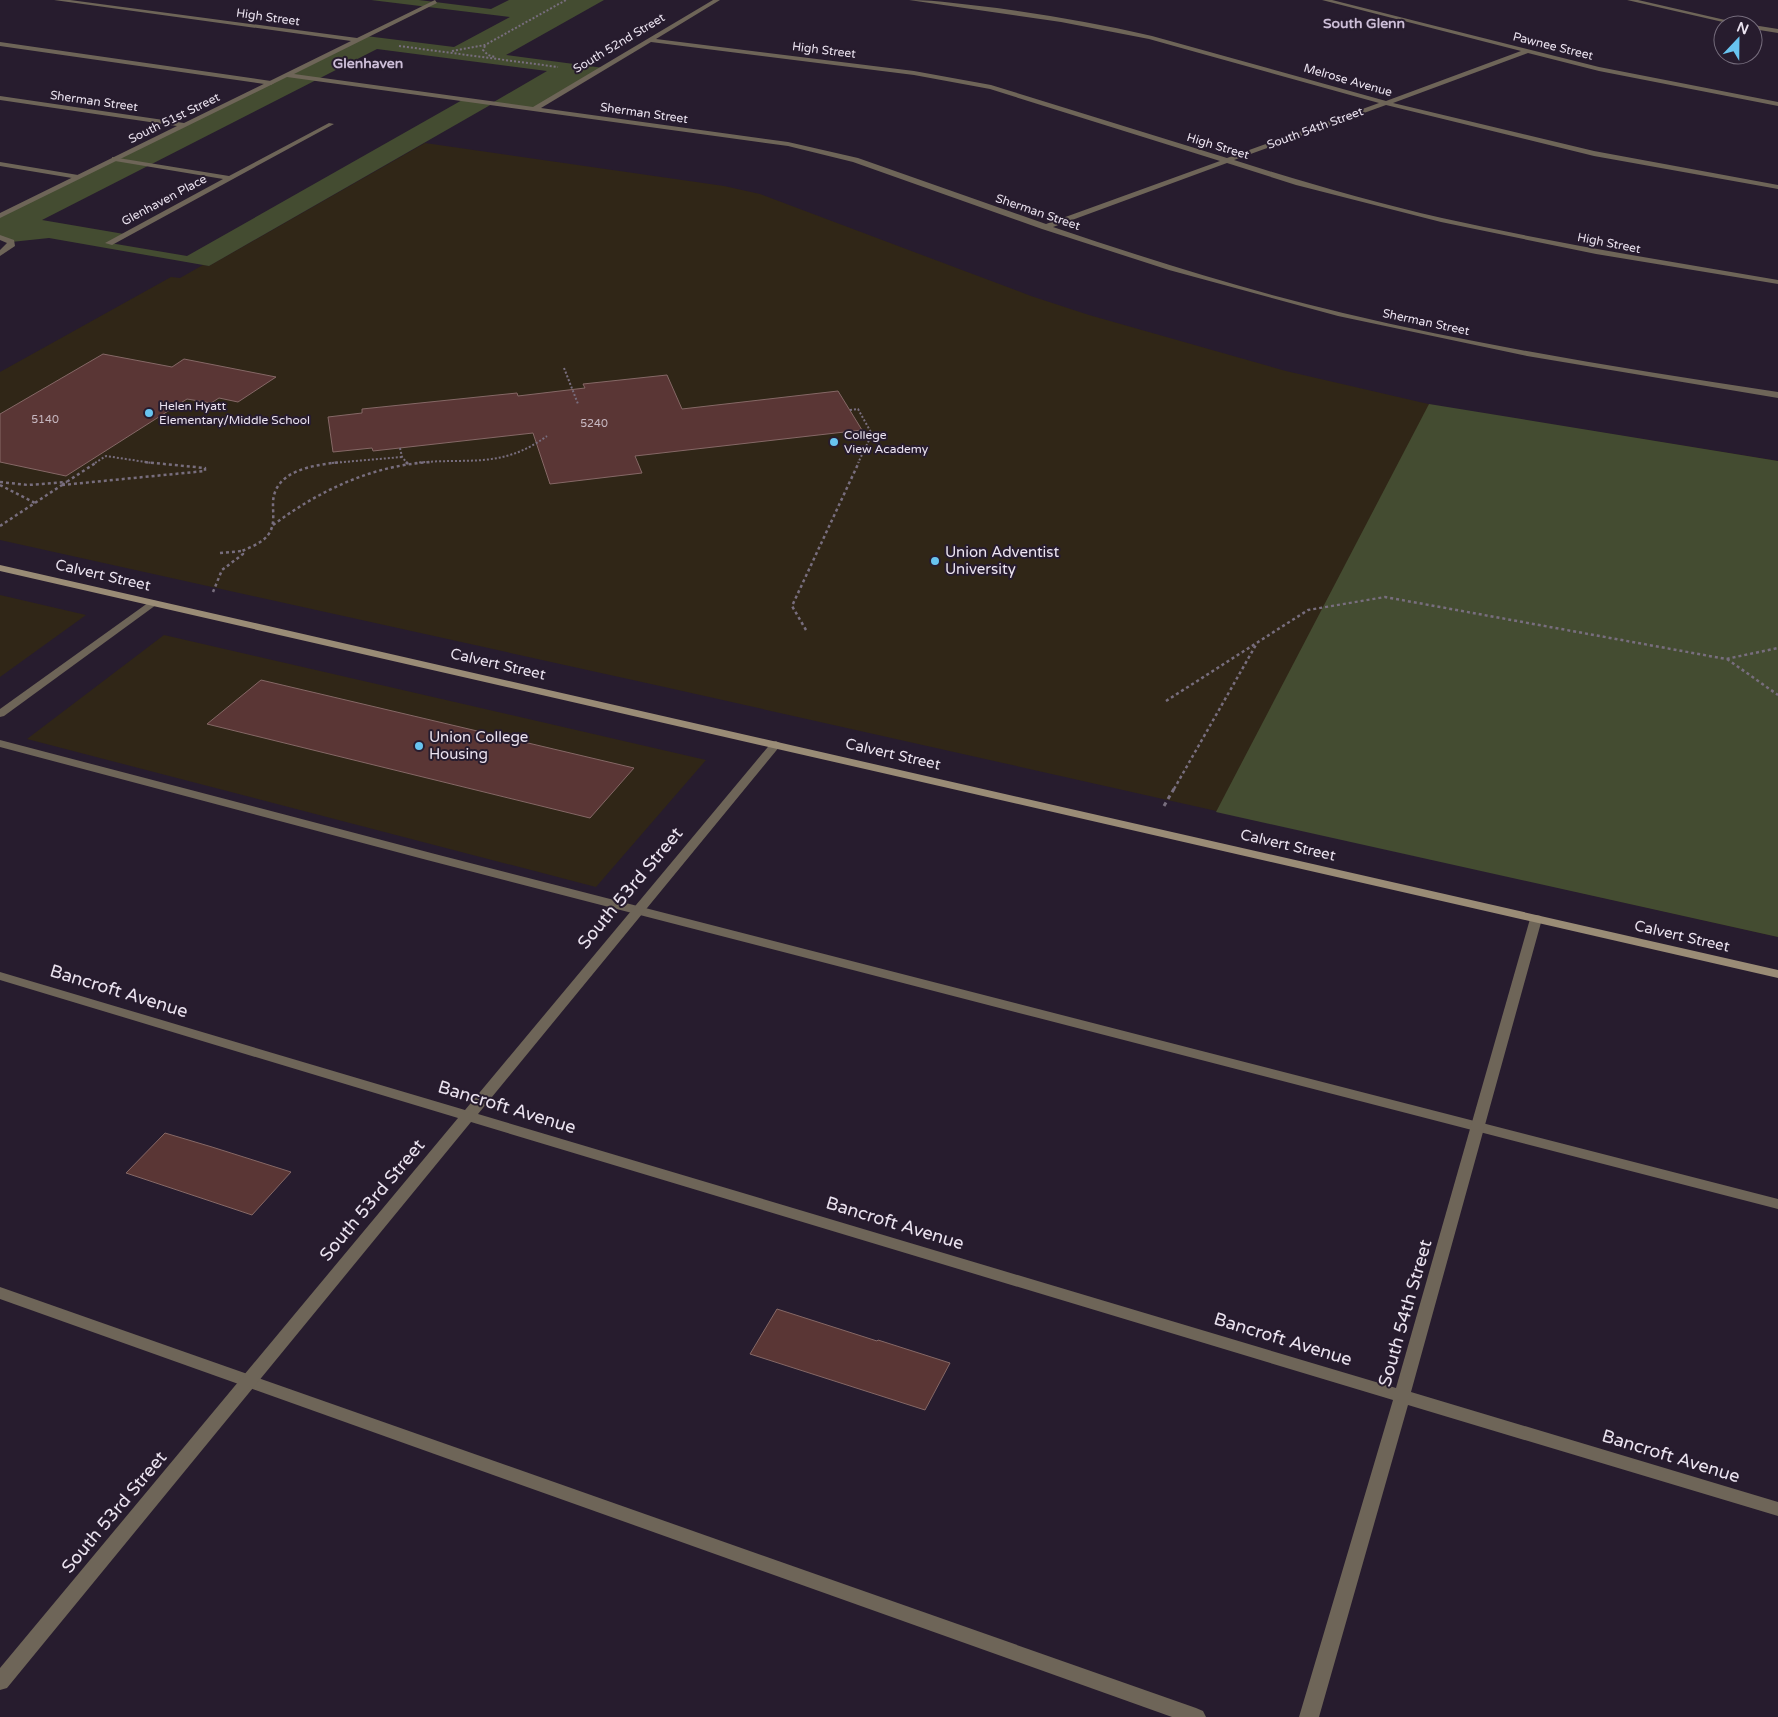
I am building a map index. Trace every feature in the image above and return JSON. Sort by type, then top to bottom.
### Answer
[{"type":"street","name":"High Street","points":[[57,0],[358,40]]},
{"type":"street","name":"South 52nd Street","points":[[534,109],[717,0]]},
{"type":"street","name":"Melrose Avenue","points":[[912,0],[1027,14],[1108,27],[1159,39],[1466,124],[1697,174],[1778,187]]},
{"type":"street","name":"Pawnee Street","points":[[1325,0],[1669,84],[1778,104]]},
{"type":"street","points":[[1630,0],[1713,18]]},
{"type":"street","name":"South 51st Street","points":[[0,216],[435,2]]},
{"type":"street","points":[[1763,29],[1778,31]]},
{"type":"street","name":"High Street","points":[[651,40],[914,73],[982,85],[1299,183],[1441,220],[1596,252],[1778,282]]},
{"type":"street","points":[[0,44],[271,82]]},
{"type":"street","name":"South 54th Street","points":[[1045,227],[1224,160],[1528,51]]},
{"type":"street","name":"Sherman Street","points":[[286,75],[788,144],[823,151],[856,160],[1045,227],[1200,278],[1367,321],[1565,361],[1778,395]]},
{"type":"street","name":"Sherman Street","points":[[0,98],[184,125]]},
{"type":"street","name":"Glenhaven Place","points":[[109,243],[331,124]]},
{"type":"street","name":"Glenhaven Place","points":[[114,160],[230,178]]},
{"type":"street","points":[[0,164],[78,177]]},
{"type":"street","points":[[0,237],[11,242],[11,246],[0,254]]},
{"type":"street","name":"Calvert Street","points":[[0,568],[1778,974]]},
{"type":"street","points":[[0,714],[152,603]]},
{"type":"street","points":[[0,743],[638,910],[1778,1204]]},
{"type":"street","name":"South 53rd Street","points":[[0,1682],[776,744]]},
{"type":"street","name":"South 54th Street","points":[[1309,1717],[1402,1396],[1536,919]]},
{"type":"street","name":"Bancroft Avenue","points":[[0,976],[1778,1509]]},
{"type":"street","points":[[0,1293],[1196,1717]]},
{"type":"path","points":[[444,52],[485,45],[566,0]]},
{"type":"path","points":[[391,45],[566,68]]},
{"type":"path","points":[[485,45],[483,50],[488,55],[500,59]]},
{"type":"path","points":[[564,368],[578,404]]},
{"type":"path","points":[[806,630],[792,606],[872,434],[858,409],[850,410]]},
{"type":"path","points":[[273,525],[295,507],[315,495],[349,480],[408,464],[497,458],[524,452],[547,436]]},
{"type":"path","points":[[400,448],[402,457],[408,464]]},
{"type":"path","points":[[0,526],[62,485],[68,482],[106,456],[151,463],[205,468],[205,471],[62,485]]},
{"type":"path","points":[[220,553],[242,551],[256,546],[265,540],[273,525],[274,489],[283,479],[294,473],[311,466],[402,457]]},
{"type":"path","points":[[0,484],[28,485],[68,482]]},
{"type":"path","points":[[0,484],[35,503]]},
{"type":"path","points":[[213,592],[218,587],[220,573],[243,554],[242,551]]},
{"type":"path","points":[[1166,701],[1308,610],[1385,597],[1726,658],[1778,648]]},
{"type":"path","points":[[1164,806],[1257,643]]},
{"type":"path","points":[[1726,658],[1778,694]]},
{"type":"shaded area","name":"Union Adventist University","points":[[425,143],[724,186],[760,194],[1031,296],[1089,315],[1286,371],[1437,406],[1778,461],[1778,937],[0,540],[0,372],[171,277],[180,278],[203,265],[209,266]]},
{"type":"shaded area","points":[[0,595],[86,615],[0,677]]},
{"type":"shaded area","points":[[164,635],[706,760],[596,887],[27,739]]},
{"type":"green space","points":[[371,0],[419,0],[491,9],[509,0],[604,0],[506,55],[604,68],[534,109],[492,104],[209,266],[49,238],[11,242],[0,237],[0,216],[366,36],[454,47],[510,17]],"holes":[[[377,49],[547,71],[492,103],[464,99],[187,256],[110,243],[124,234],[42,220]]]},
{"type":"green space","points":[[1429,404],[1778,461],[1778,937],[1216,812]]},
{"type":"building","name":"Helen Hyatt Elementary/Middle School","points":[[103,354],[172,367],[184,359],[276,377],[238,402],[219,398],[211,403],[187,399],[66,476],[0,462],[0,414]]},
{"type":"building","name":"College View Academy","points":[[667,375],[682,409],[838,391],[862,430],[635,456],[642,473],[550,484],[533,433],[373,451],[372,448],[333,452],[328,417],[362,413],[362,409],[517,393],[518,396],[585,388],[583,384]]},
{"type":"building","name":"Union College Housing","points":[[261,680],[634,768],[590,818],[207,724]]},
{"type":"building","points":[[165,1133],[291,1172],[252,1215],[126,1173]]},
{"type":"building","points":[[777,1309],[950,1363],[925,1410],[750,1354]]},
{"type":"place","name":"Helen Hyatt Elementary/Middle School","points":[[149,413]]},
{"type":"place","name":"College View Academy","points":[[834,442]]},
{"type":"place","name":"Union Adventist University","points":[[935,561]]},
{"type":"place","name":"Union College Housing","points":[[419,746]]},
{"type":"district","name":"South Glenn","points":[[1364,23]]},
{"type":"district","name":"Glenhaven","points":[[368,63]]}]
